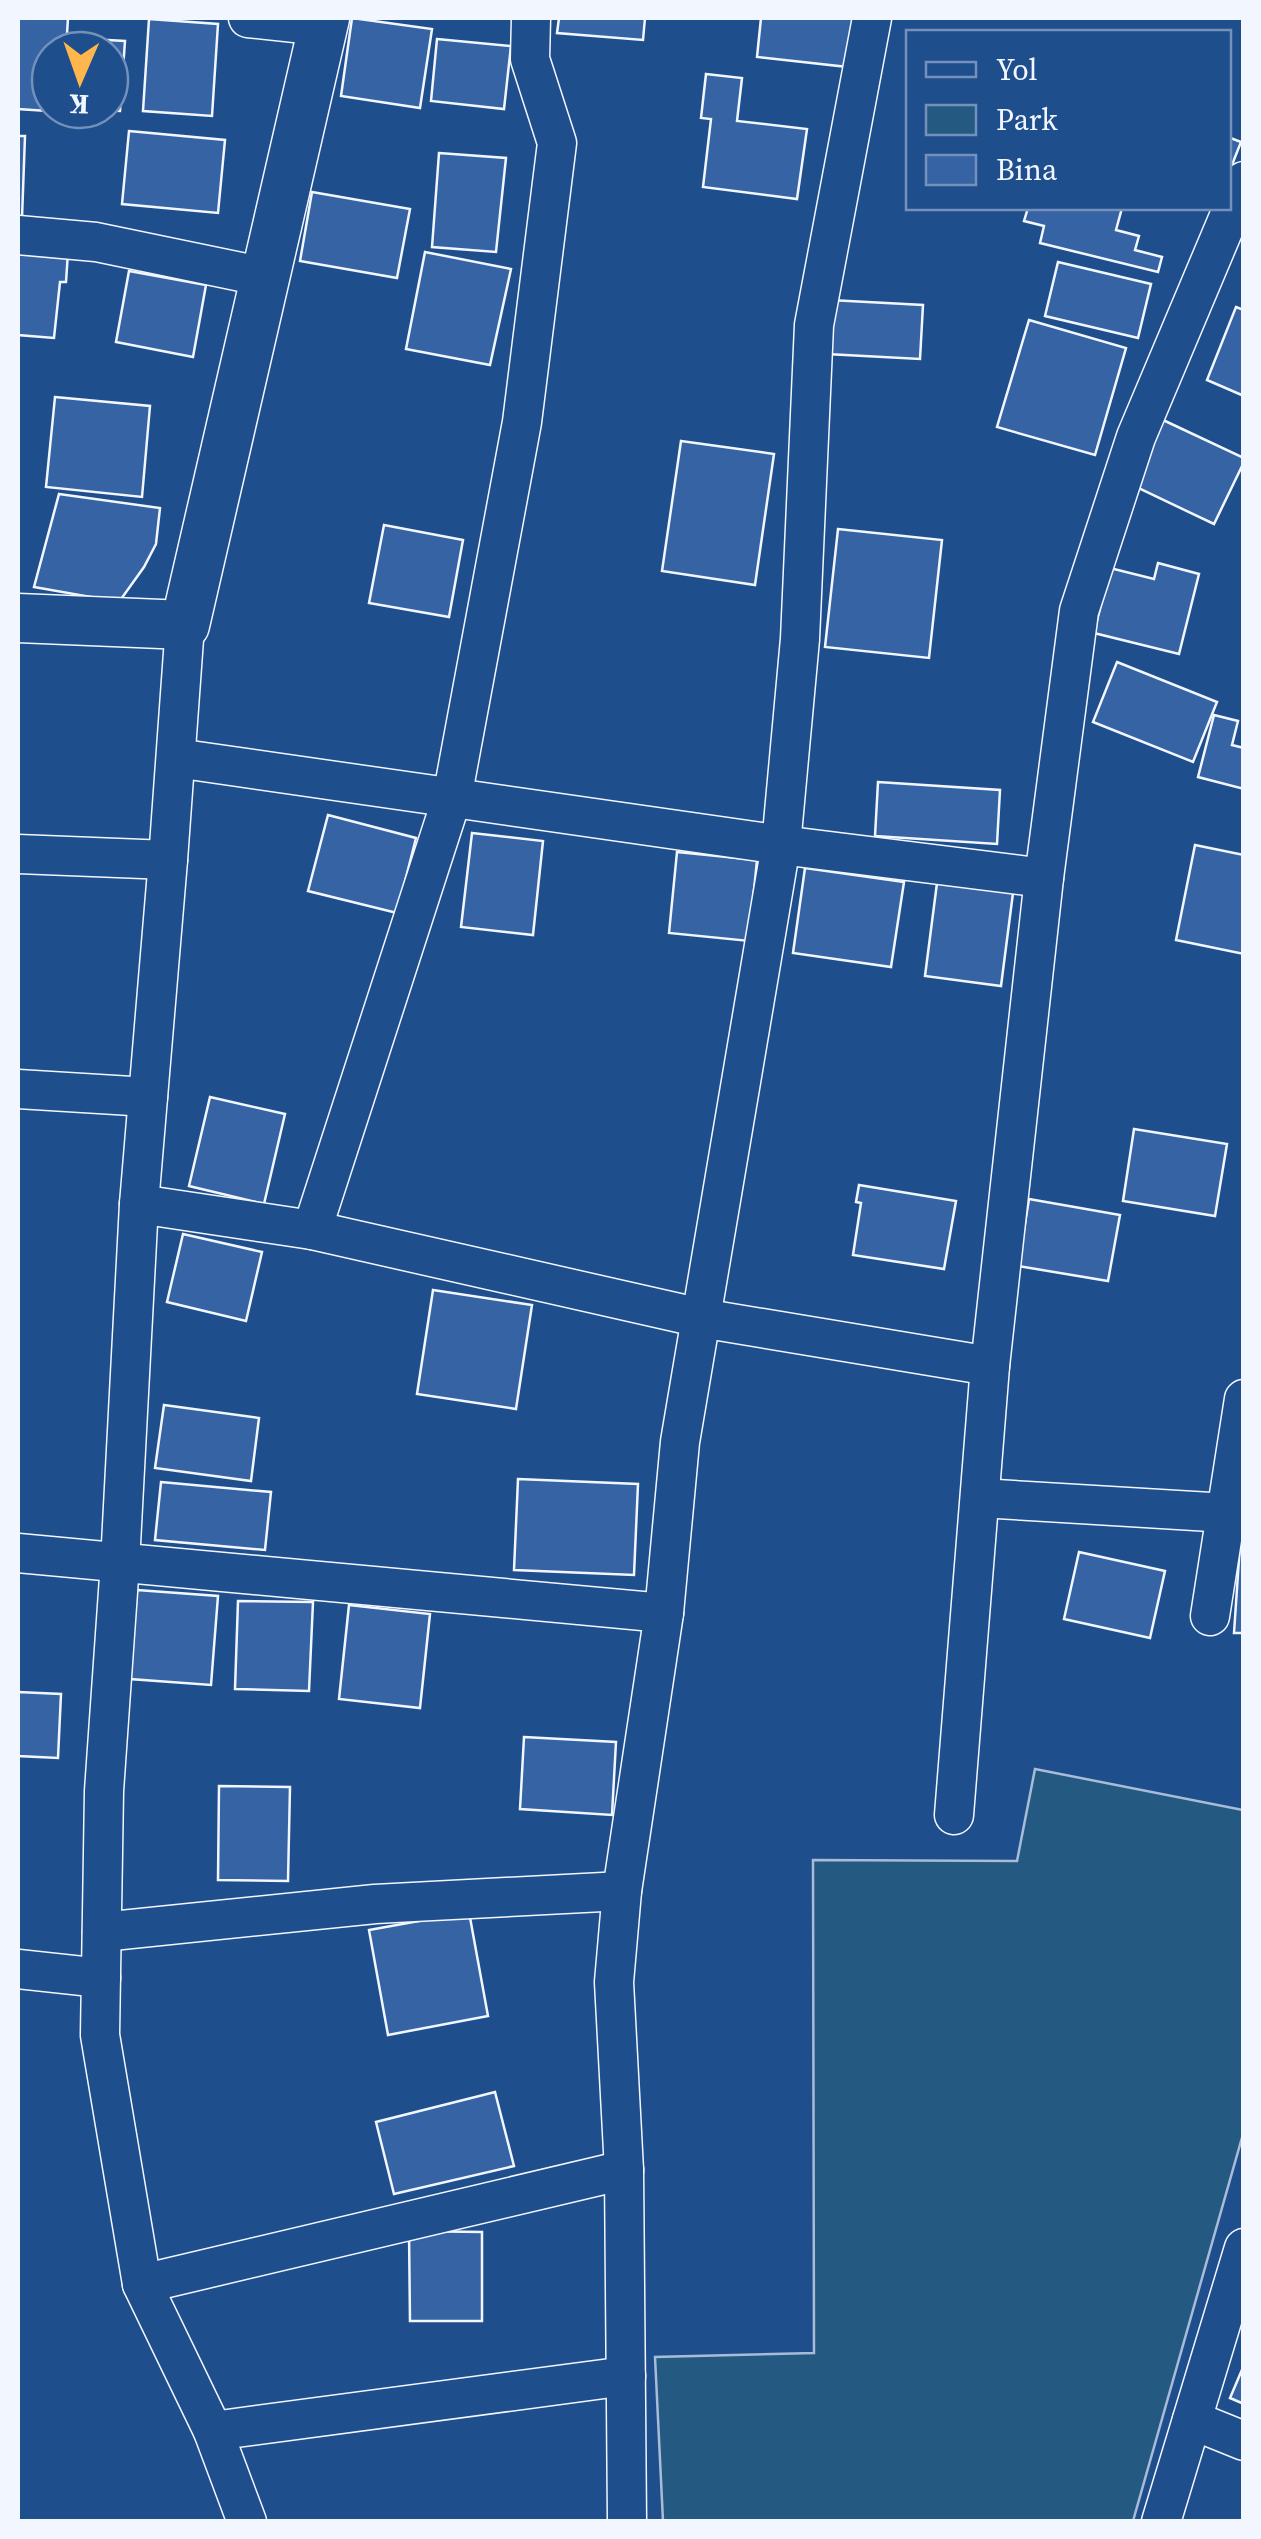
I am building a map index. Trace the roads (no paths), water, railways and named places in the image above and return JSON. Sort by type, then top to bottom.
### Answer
[{"type":"street","points":[[246,2522],[213,2431],[142,2284],[100,2035],[104,1790],[139,1204],[185,625],[324,22],[248,18]]},
{"type":"street","points":[[312,1230],[452,798],[522,422],[557,144],[530,59],[532,18]]},
{"type":"street","points":[[627,2522],[624,2170],[614,1982],[622,1892],[664,1613],[680,1442],[781,846],[800,639],[814,326],[872,18]]},
{"type":"street","points":[[954,1816],[990,1366],[1044,878],[1079,611],[1136,437],[1244,181]]},
{"type":"street","points":[[18,236],[96,242],[265,277]]},
{"type":"street","points":[[18,618],[185,625]]},
{"type":"street","points":[[176,758],[781,846],[1044,878]]},
{"type":"street","points":[[18,854],[168,860]]},
{"type":"street","points":[[18,1090],[148,1096]]},
{"type":"street","points":[[139,1204],[312,1230],[701,1318],[990,1366]]},
{"type":"street","points":[[1210,1616],[1235,1513],[1244,1398]]},
{"type":"street","points":[[980,1498],[1235,1513]]},
{"type":"street","points":[[18,1552],[664,1613]]},
{"type":"street","points":[[102,1932],[376,1904],[622,1892]]},
{"type":"street","points":[[18,1970],[101,1978]]},
{"type":"street","points":[[142,2284],[624,2170]]},
{"type":"street","points":[[1161,2522],[1244,2248]]},
{"type":"street","points":[[213,2431],[626,2376]]},
{"type":"street","points":[[1192,2420],[1244,2441]]}]
